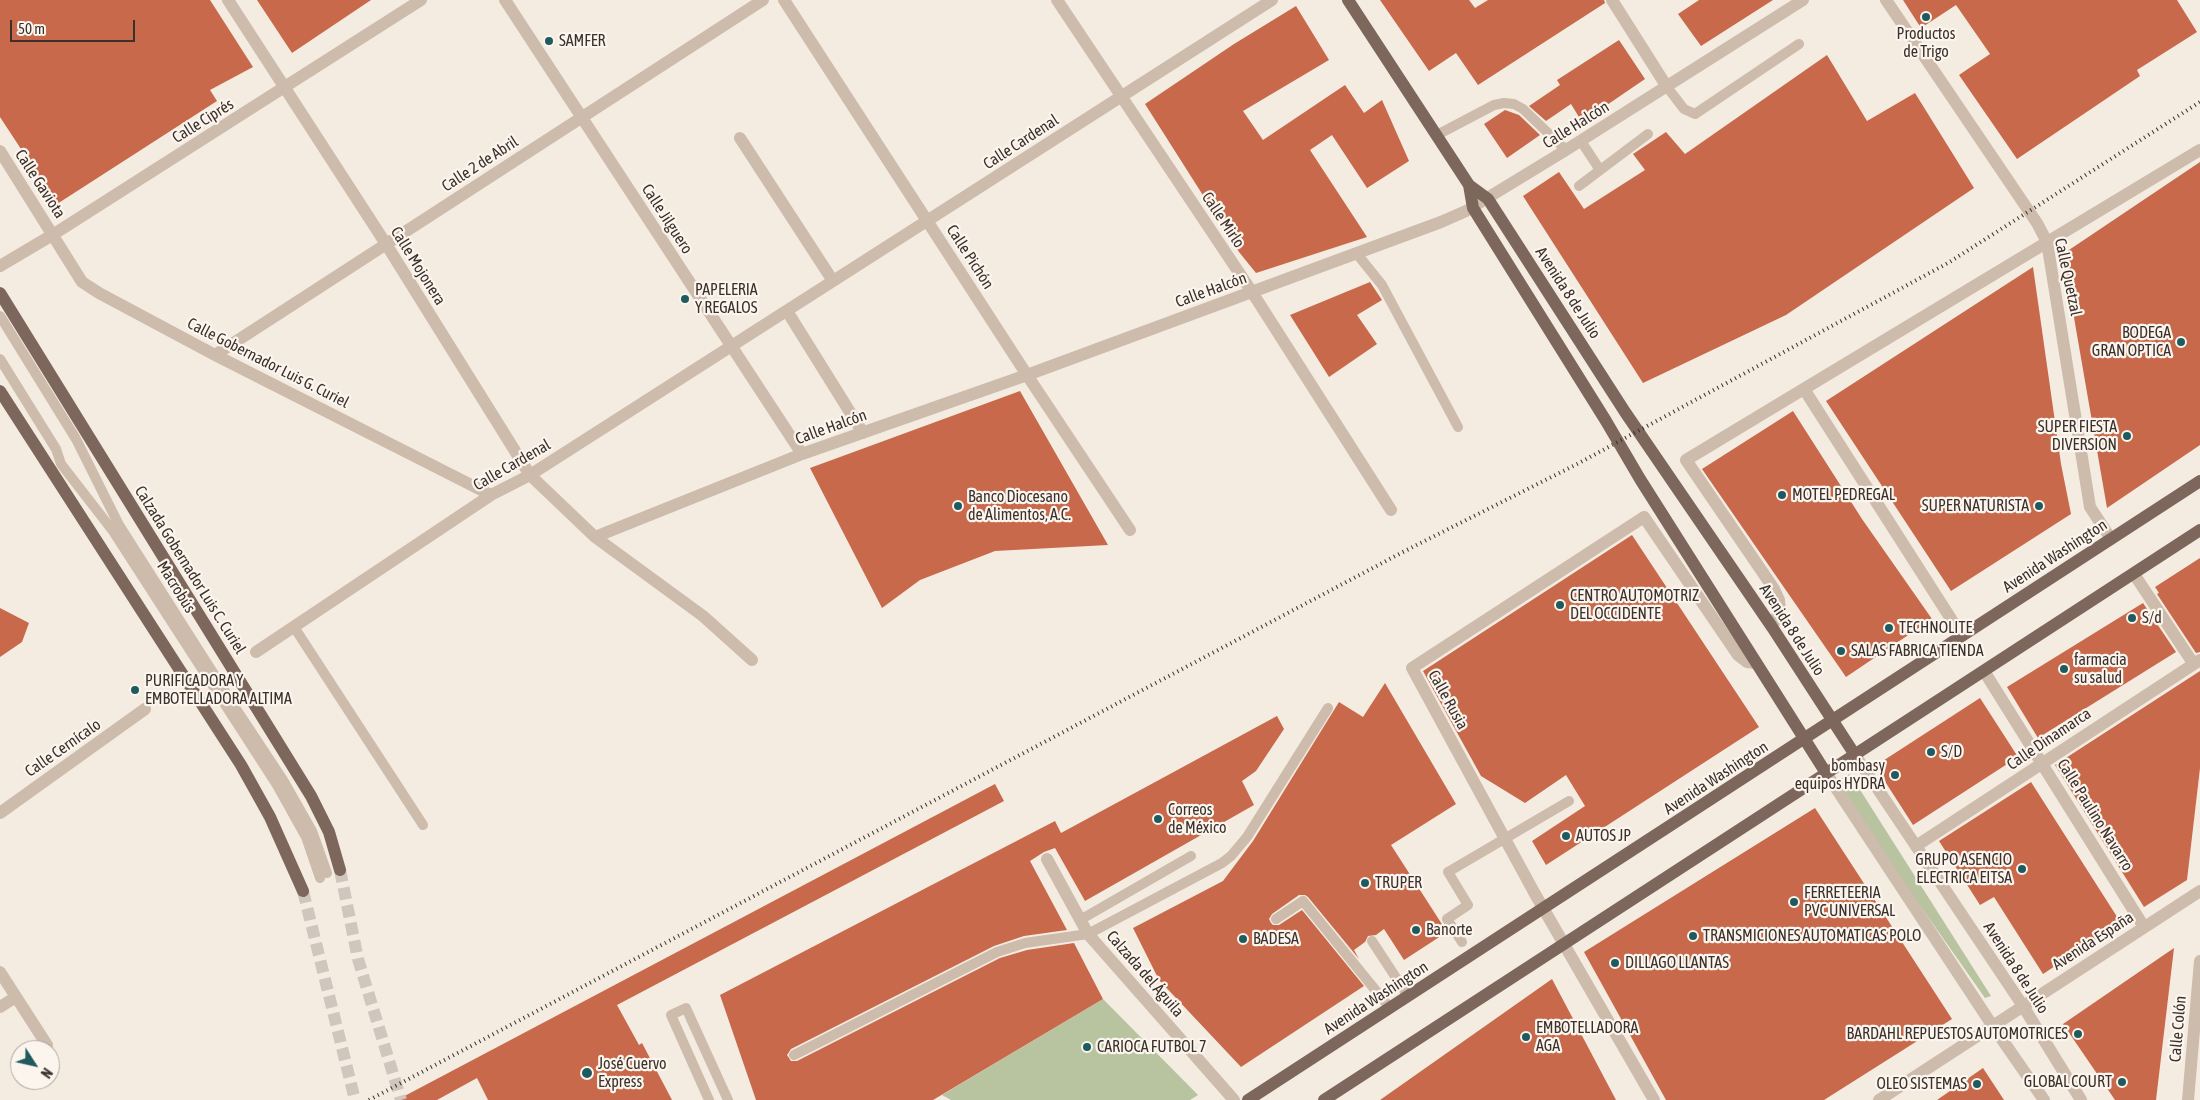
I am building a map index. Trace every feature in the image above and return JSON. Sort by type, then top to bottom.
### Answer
[{"type":"main road","name":"Avenida 8 de Julio","points":[[1348,0],[1469,185],[1488,199],[1625,412],[1772,627],[1855,755]]},
{"type":"main road","name":"Avenida 8 de Julio","points":[[1469,185],[1473,208],[1756,664],[1826,773]]},
{"type":"main road","name":"Calzada Gobernador Luis C. Curiel","points":[[0,293],[311,796],[329,832],[340,870]]},
{"type":"main road","points":[[0,391],[240,765],[270,817],[303,891]]},
{"type":"main road","name":"Avenida Washington","points":[[1248,1100],[2200,481]]},
{"type":"main road","points":[[1324,1100],[2200,530]]},
{"type":"street","name":"Calle Mojonera","points":[[228,0],[386,244],[530,475],[595,537]]},
{"type":"street","name":"Calle Ciprés","points":[[0,266],[54,234],[421,0]]},
{"type":"street","name":"Calle Jilguero","points":[[505,0],[802,454]]},
{"type":"street","name":"Calle 2 de Abril","points":[[215,355],[763,0]]},
{"type":"street","name":"Calle Pichón","points":[[784,0],[1027,375],[1130,530]]},
{"type":"street","name":"Calle Mirlo","points":[[1057,0],[1252,292],[1391,510]]},
{"type":"street","name":"Calle Cardenal","points":[[256,652],[491,495],[530,475],[1272,0]]},
{"type":"street","points":[[1612,0],[1667,86]]},
{"type":"street","name":"Calle Halcón","points":[[595,537],[802,454],[1027,375],[1357,254],[1473,208],[1802,0]]},
{"type":"street","name":"Calle Quetzal","points":[[1886,0],[2033,218],[2047,242],[2090,507],[2110,540]]},
{"type":"street","points":[[740,138],[833,281]]},
{"type":"street","points":[[1772,627],[1780,610],[1779,600],[1774,589],[1686,460],[2200,150]]},
{"type":"street","name":"Calle Gaviota","points":[[0,151],[54,234]]},
{"type":"street","name":"Calle Gobernador Luis G. Curiel","points":[[54,234],[82,282],[99,293],[215,355],[491,495]]},
{"type":"street","points":[[787,311],[863,433]]},
{"type":"street","points":[[1804,389],[1962,636]]},
{"type":"street","name":"Calle Rusia","points":[[1654,1100],[1543,908],[1412,668],[1644,517],[1738,655],[1747,662],[1756,664]]},
{"type":"street","points":[[595,537],[703,616],[752,660]]},
{"type":"street","points":[[2134,574],[2196,661]]},
{"type":"street","name":"Calle Dinamarca","points":[[1916,846],[2196,661]]},
{"type":"street","name":"Calle Paulino Navarro","points":[[1984,671],[2043,762],[2144,927]]},
{"type":"street","name":"Calle Cernícalo","points":[[0,812],[145,709]]},
{"type":"street","name":"Avenida 8 de Julio","points":[[1855,755],[2023,1006],[2081,1100]]},
{"type":"street","name":"Avenida 8 de Julio","points":[[1826,773],[1992,1026],[2044,1100]]},
{"type":"street","name":"Calzada del Águila","points":[[1047,859],[1088,934],[1234,1100]]},
{"type":"street","name":"Avenida España","points":[[1879,1100],[2200,890]]},
{"type":"street","name":"Calle Colón","points":[[2188,1100],[2200,961]]},
{"type":"street","points":[[0,972],[44,1040]]},
{"type":"street","points":[[0,1007],[16,997]]},
{"type":"lane","points":[[1667,86],[1684,109],[1689,113],[1695,114],[1799,44]]},
{"type":"lane","points":[[1437,135],[1494,106],[1504,103],[1514,104],[1523,109],[1566,150]]},
{"type":"lane","points":[[1579,186],[1648,134]]},
{"type":"lane","points":[[1581,141],[1600,170]]},
{"type":"lane","points":[[1357,254],[1382,284],[1458,426]]},
{"type":"lane","name":"Macrobús","points":[[0,316],[76,439],[119,525],[283,780],[312,831],[323,876],[306,837],[277,785],[113,531],[61,464],[56,448],[0,360]]},
{"type":"lane","points":[[294,627],[423,825]]},
{"type":"lane","points":[[794,1055],[997,952],[1025,943],[1088,934],[1231,856],[1251,830],[1328,708]]},
{"type":"lane","points":[[1462,942],[1447,919],[1468,905],[1448,872],[1569,801]]},
{"type":"lane","points":[[1080,920],[1191,856]]},
{"type":"lane","points":[[1276,919],[1304,901],[1390,1008]]},
{"type":"lane","points":[[1372,942],[1408,996]]},
{"type":"lane","points":[[708,1100],[671,1015],[686,1008],[728,1100]]},
{"type":"green space","points":[[1850,774],[1991,996],[1985,998],[1834,783]]},
{"type":"green space","name":"CARIOCA FUTBOL 7","points":[[1103,999],[1198,1095],[1190,1100],[951,1100],[942,1095]]},
{"type":"building","points":[[0,0],[210,0],[253,67],[210,90],[217,101],[57,204],[0,117]]},
{"type":"building","points":[[257,0],[371,0],[292,53]]},
{"type":"building","points":[[1380,0],[1469,0],[1475,8],[1488,0],[1604,0],[1605,3],[1478,85],[1456,53],[1429,71]]},
{"type":"building","points":[[1699,0],[1773,0],[1701,46],[1678,14]]},
{"type":"building","points":[[1903,0],[2177,0],[2197,32],[2137,70],[2140,76],[2017,159],[1959,75],[1990,54],[1956,5],[1921,28]]},
{"type":"building","points":[[1296,6],[1329,60],[1243,111],[1263,140],[1345,85],[1364,113],[1382,100],[1409,161],[1367,188],[1332,135],[1310,150],[1367,237],[1256,273],[1239,252],[1145,104],[1234,44]]},
{"type":"building","points":[[1619,40],[1645,79],[1582,122],[1571,104],[1546,121],[1529,106],[1560,85],[1557,80]]},
{"type":"building","points":[[1827,55],[1867,121],[1915,93],[1974,188],[1786,315],[1643,383],[1523,196],[1559,172],[1584,209],[1645,170],[1633,154],[1666,132],[1685,154]]},
{"type":"building","points":[[1505,110],[1519,115],[1540,135],[1507,158],[1484,124]]},
{"type":"building","points":[[2200,162],[2200,445],[2107,508],[2063,254]]},
{"type":"building","points":[[2033,267],[2061,464],[2071,514],[1951,591],[1826,401]]},
{"type":"building","points":[[1370,282],[1382,300],[1357,315],[1377,344],[1329,377],[1290,315]]},
{"type":"building","name":"Banco Diocesano de Alimentos, A.C.","points":[[1020,391],[1108,545],[995,551],[920,580],[882,608],[810,468]]},
{"type":"building","points":[[1793,411],[1862,519],[1932,619],[1846,677],[1702,469]]},
{"type":"building","points":[[1632,535],[1759,727],[1546,865],[1532,841],[1585,806],[1566,775],[1525,803],[1481,776],[1423,671]]},
{"type":"building","points":[[2200,558],[2200,652],[2196,653],[2157,594],[2159,593],[2155,587]]},
{"type":"building","points":[[2143,603],[2176,652],[2038,738],[2007,687]]},
{"type":"building","points":[[0,608],[29,623],[22,642],[0,657]]},
{"type":"building","points":[[2200,671],[2200,768],[2187,880],[2144,907],[2055,765]]},
{"type":"building","points":[[1385,683],[1456,804],[1391,845],[1447,932],[1404,960],[1384,929],[1376,935],[1368,936],[1365,942],[1354,950],[1359,959],[1308,897],[1299,895],[1272,914],[1269,919],[1271,923],[1279,925],[1302,910],[1364,986],[1241,1067],[1159,980],[1133,928],[1223,881],[1253,841],[1339,702],[1363,717]]},
{"type":"building","points":[[1980,698],[2018,757],[1913,825],[1875,766]]},
{"type":"building","points":[[1277,716],[1284,729],[1256,771],[1242,781],[1254,805],[1085,901],[1055,848],[1044,852],[1030,861],[1067,930],[1024,936],[994,946],[791,1049],[787,1055],[791,1061],[797,1061],[1000,958],[1027,950],[1074,943],[1103,999],[933,1100],[756,1100],[720,995],[1055,821],[1061,833]]},
{"type":"building","name":"GRUPO ASENCIO ELECTRICA EITSA","points":[[2031,782],[2121,923],[2043,974],[1994,897],[1980,905],[1939,841]]},
{"type":"building","points":[[995,784],[1004,801],[617,1005],[639,1045],[642,1043],[672,1100],[488,1100],[477,1078],[437,1100],[397,1100]]},
{"type":"building","points":[[1815,808],[1952,1019],[1824,1100],[1666,1100],[1584,952]]},
{"type":"building","points":[[2174,948],[2156,1100],[2115,1100],[2063,1024]]},
{"type":"building","name":"EMBOTELLADORA AGA","points":[[1552,979],[1616,1100],[1380,1100]]},
{"type":"building","name":"OLEO SISTEMAS","points":[[1983,1068],[2004,1100],[1937,1100]]},
{"type":"tunnel","points":[[340,870],[358,959],[401,1100]]},
{"type":"tunnel","points":[[303,891],[355,1100]]},
{"type":"railway","points":[[369,1100],[1401,553],[1579,463],[1948,263],[2200,102]]},
{"type":"place","name":"Productos de Trigo","points":[[1926,17]]},
{"type":"place","name":"SAMFER","points":[[549,41]]},
{"type":"place","name":"PAPELERIA Y REGALOS","points":[[685,299]]},
{"type":"place","name":"BODEGA GRAN OPTICA","points":[[2181,342]]},
{"type":"place","name":"SUPER FIESTA DIVERSION","points":[[2127,436]]},
{"type":"place","name":"MOTEL PEDREGAL","points":[[1782,495]]},
{"type":"place","name":"Banco Diocesano de Alimentos, A.C.","points":[[958,506]]},
{"type":"place","name":"SUPER NATURISTA","points":[[2039,506]]},
{"type":"place","name":"CENTRO AUTOMOTRIZ DEL OCCIDENTE","points":[[1560,605]]},
{"type":"place","name":"S/d","points":[[2132,618]]},
{"type":"place","name":"TECHNOLITE","points":[[1889,628]]},
{"type":"place","name":"SALAS FABRICA TIENDA","points":[[1841,651]]},
{"type":"place","name":"farmacia su salud","points":[[2064,669]]},
{"type":"place","name":"PURIFICADORA Y EMBOTELLADORA ALTIMA","points":[[135,690]]},
{"type":"place","name":"S/D","points":[[1931,752]]},
{"type":"place","name":"bombasy equipos HYDRA","points":[[1895,775]]},
{"type":"place","name":"Correos de México","points":[[1158,819]]},
{"type":"place","name":"AUTOS JP","points":[[1566,836]]},
{"type":"place","name":"GRUPO ASENCIO ELECTRICA EITSA","points":[[2022,869]]},
{"type":"place","name":"TRUPER","points":[[1365,883]]},
{"type":"place","name":"FERRETEERIA PVC UNIVERSAL","points":[[1794,902]]},
{"type":"place","name":"Banorte","points":[[1416,930]]},
{"type":"place","name":"TRANSMICIONES AUTOMATICAS POLO","points":[[1693,936]]},
{"type":"place","name":"BADESA","points":[[1243,939]]},
{"type":"place","name":"DILLAGO LLANTAS","points":[[1615,963]]},
{"type":"place","name":"BARDAHL REPUESTOS AUTOMOTRICES","points":[[2078,1034]]},
{"type":"place","name":"EMBOTELLADORA AGA","points":[[1526,1037]]},
{"type":"place","name":"CARIOCA FUTBOL 7","points":[[1087,1047]]},
{"type":"place","name":"José Cuervo Express","points":[[587,1073]]},
{"type":"place","name":"GLOBAL COURT","points":[[2122,1082]]},
{"type":"place","name":"OLEO SISTEMAS","points":[[1977,1084]]}]
